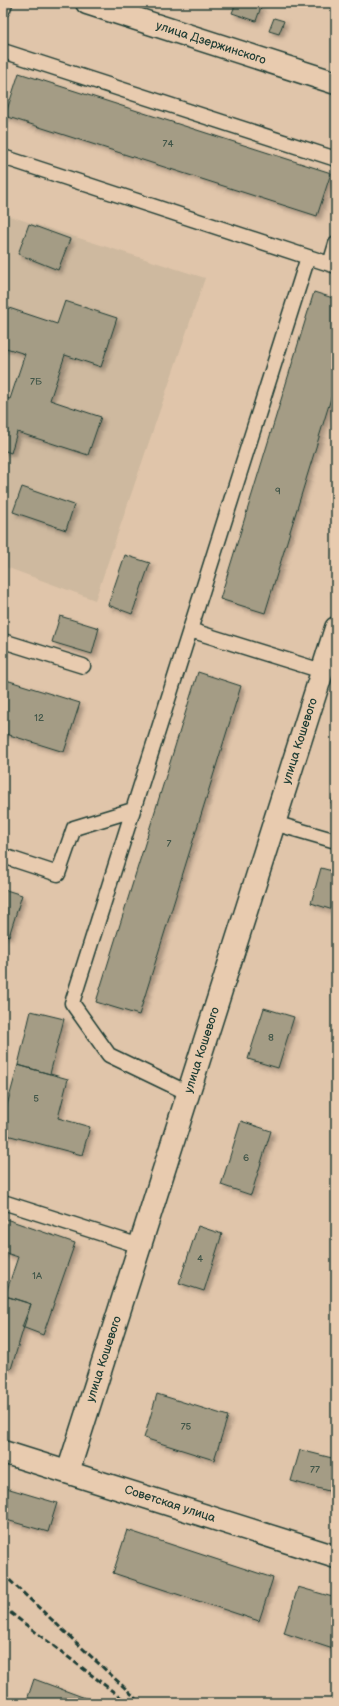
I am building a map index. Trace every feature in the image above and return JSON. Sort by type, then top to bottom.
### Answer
[{"type":"street","name":"улица Дзержинского","points":[[87,3],[336,83]]},
{"type":"street","name":"улица Кошевого","points":[[68,1472],[336,628]]},
{"type":"street","name":"Советская улица","points":[[3,1452],[336,1557]]},
{"type":"lane","points":[[3,8],[5,3]]},
{"type":"lane","points":[[3,51],[336,159]]},
{"type":"lane","points":[[3,157],[333,265],[336,244]]},
{"type":"lane","points":[[188,1093],[110,1055],[72,1004],[308,257]]},
{"type":"lane","points":[[190,630],[322,671]]},
{"type":"lane","points":[[3,641],[83,666]]},
{"type":"lane","points":[[3,856],[58,874],[74,828],[133,810]]},
{"type":"lane","points":[[274,823],[336,841]]},
{"type":"lane","points":[[3,1202],[140,1246]]},
{"type":"shaded area","points":[[3,214],[205,278],[95,600],[3,566]]},
{"type":"building","points":[[236,3],[250,3],[261,7],[256,21],[232,13]]},
{"type":"building","points":[[274,18],[284,21],[279,34],[269,31]]},
{"type":"building","points":[[19,73],[331,173],[317,216],[5,116]]},
{"type":"building","points":[[29,224],[70,239],[58,270],[18,254]]},
{"type":"building","points":[[314,292],[336,299],[336,382],[265,613],[220,599]]},
{"type":"building","points":[[65,301],[117,318],[101,367],[65,355],[50,400],[101,417],[88,455],[17,432],[11,453],[3,450],[3,397],[10,399],[25,354],[3,347],[3,306],[57,324]]},
{"type":"building","points":[[22,487],[74,505],[66,530],[13,512]]},
{"type":"building","points":[[125,555],[150,563],[132,614],[108,605]]},
{"type":"building","points":[[60,616],[99,628],[92,654],[52,642]]},
{"type":"building","points":[[198,672],[241,686],[139,1015],[96,1002]]},
{"type":"building","points":[[3,679],[80,703],[64,752],[3,733]]},
{"type":"building","points":[[336,785],[336,804],[331,803]]},
{"type":"building","points":[[321,868],[336,872],[336,911],[311,903]]},
{"type":"building","points":[[3,889],[22,895],[9,936],[3,934]]},
{"type":"building","points":[[264,1008],[294,1017],[278,1068],[248,1059]]},
{"type":"building","points":[[31,1011],[64,1019],[50,1074],[18,1065]]},
{"type":"building","points":[[18,1065],[68,1079],[58,1118],[90,1127],[82,1155],[3,1134],[3,1120]]},
{"type":"building","points":[[241,1121],[271,1131],[251,1195],[221,1185]]},
{"type":"building","points":[[3,1218],[75,1243],[43,1335],[22,1327],[31,1304],[5,1296],[18,1257],[3,1252]]},
{"type":"building","points":[[198,1226],[222,1234],[204,1291],[179,1283]]},
{"type":"building","points":[[3,1295],[31,1304],[11,1369],[3,1366]]},
{"type":"building","points":[[157,1394],[228,1416],[214,1460],[144,1438]]},
{"type":"building","points":[[300,1450],[336,1459],[336,1493],[291,1481]]},
{"type":"building","points":[[3,1487],[57,1503],[48,1532],[3,1519]]},
{"type":"building","points":[[127,1530],[273,1578],[259,1621],[113,1573]]},
{"type":"building","points":[[298,1587],[336,1598],[336,1650],[284,1633]]},
{"type":"building","points":[[34,1679],[96,1702],[96,1703],[26,1703]]},
{"type":"railway","points":[[3,1574],[141,1703]]},
{"type":"railway","points":[[3,1607],[128,1703]]}]
